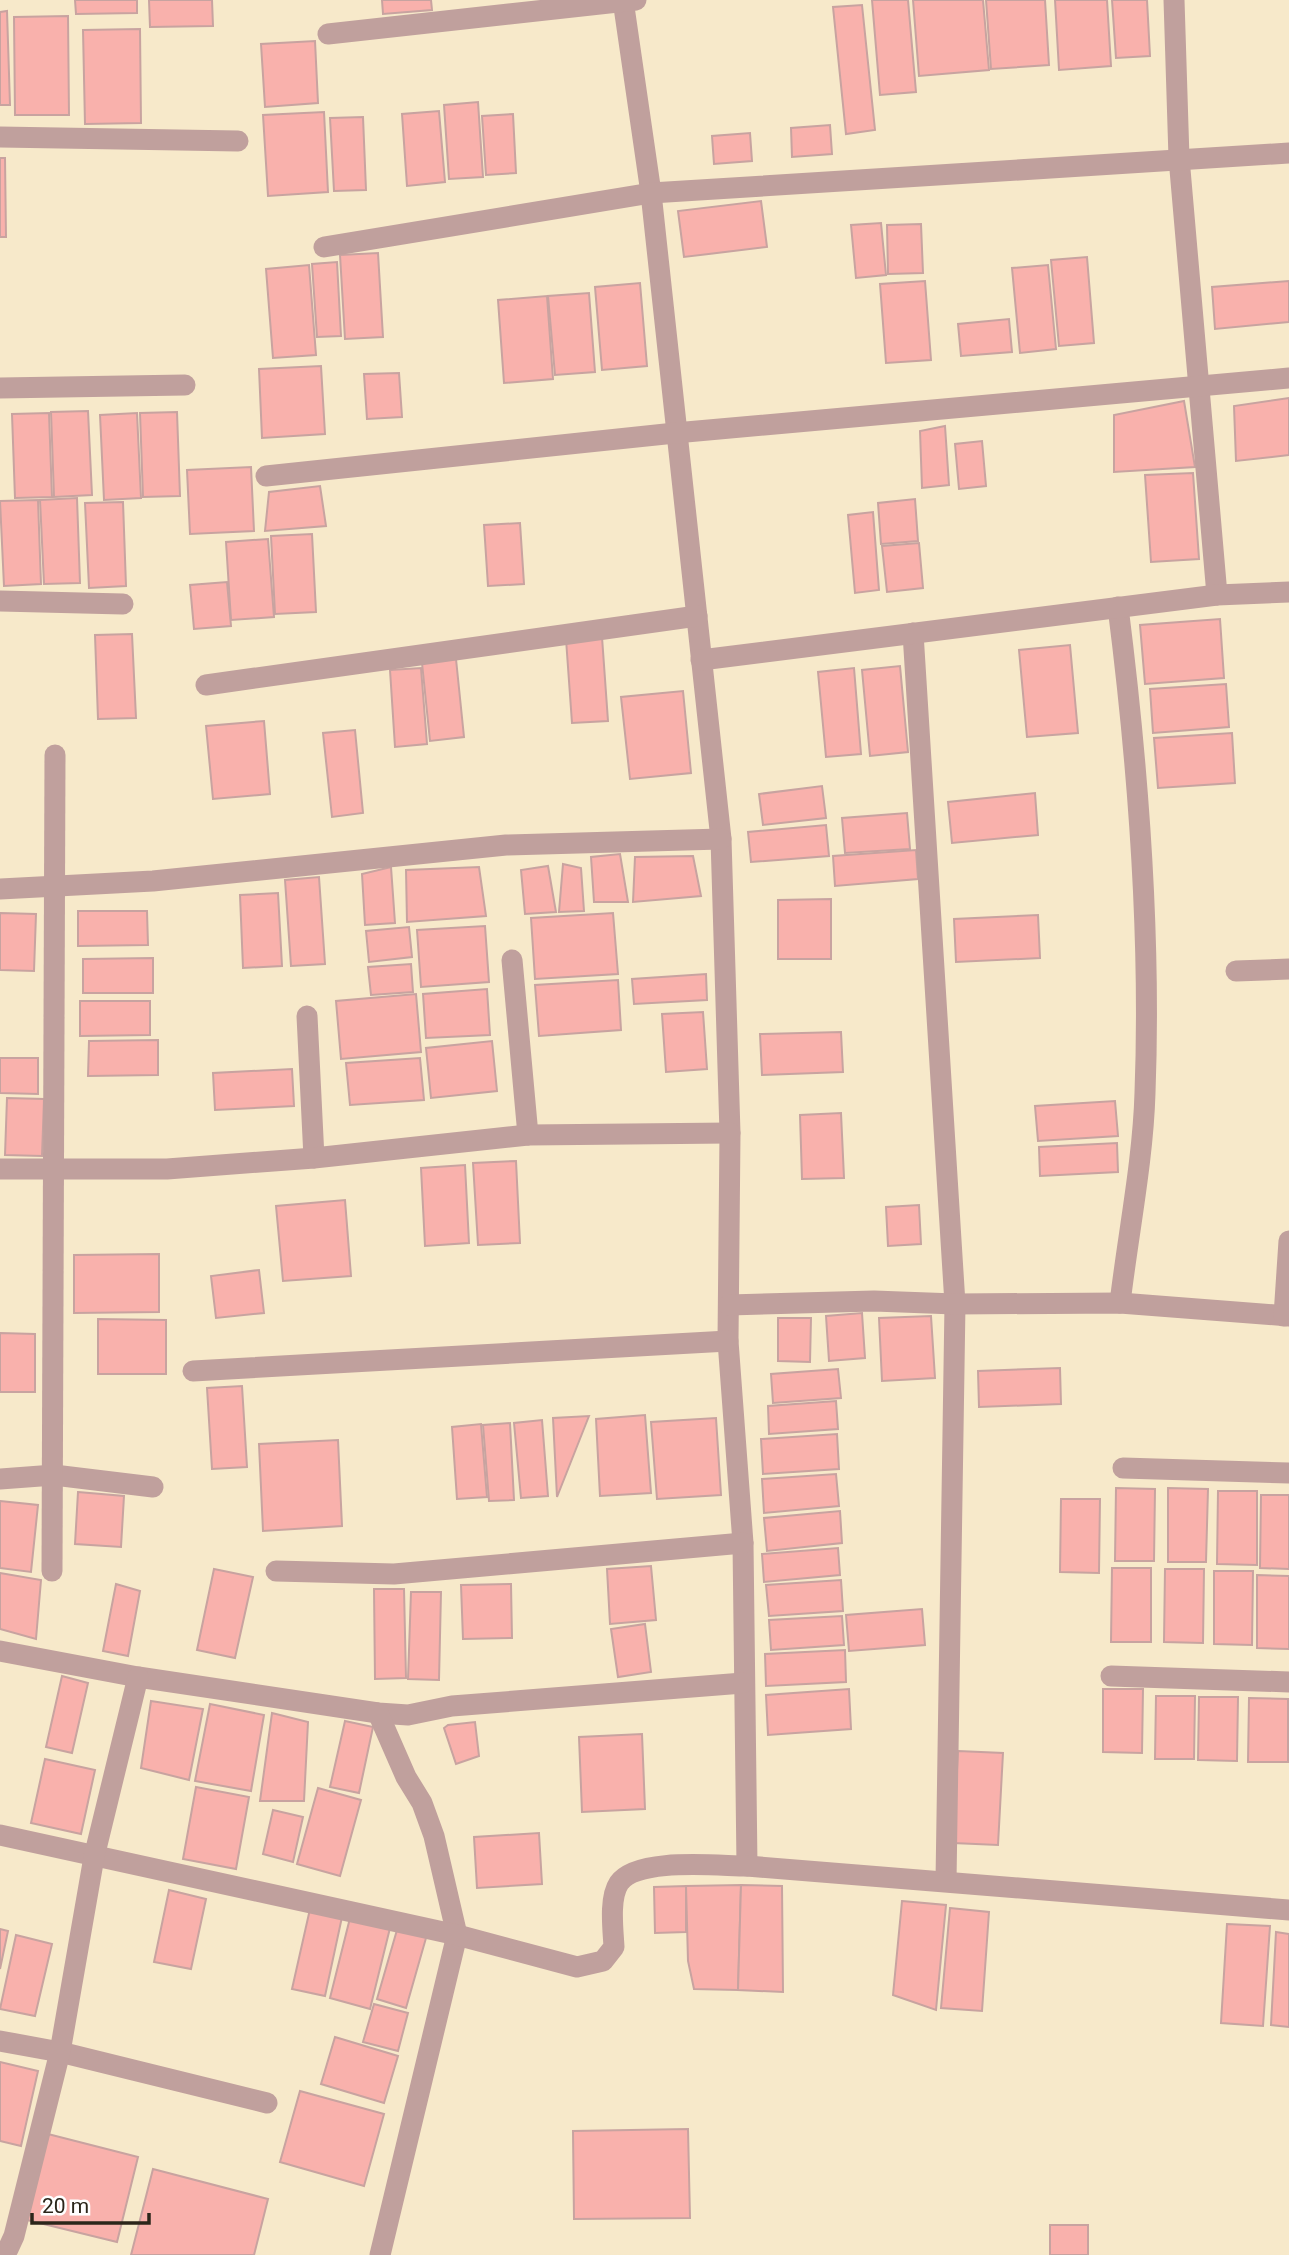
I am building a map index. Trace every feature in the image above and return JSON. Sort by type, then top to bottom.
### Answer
[{"type":"street","points":[[328,34],[627,0],[651,193],[721,839],[730,1133],[728,1341],[743,1543],[747,1866]]},
{"type":"street","points":[[1174,0],[1179,158],[1217,595]]},
{"type":"street","points":[[0,137],[238,141]]},
{"type":"street","points":[[324,247],[651,193],[1289,153]]},
{"type":"street","points":[[266,476],[675,433],[1289,378]]},
{"type":"street","points":[[0,388],[185,385]]},
{"type":"street","points":[[701,660],[1217,595],[1289,592]]},
{"type":"street","points":[[0,601],[123,604]]},
{"type":"street","points":[[1118,607],[1133,728],[1143,918],[1145,1081],[1120,1303]]},
{"type":"street","points":[[206,685],[697,616]]},
{"type":"street","points":[[913,633],[955,1304],[946,1881]]},
{"type":"street","points":[[52,1571],[55,755]]},
{"type":"street","points":[[0,889],[312,867],[506,845],[721,839]]},
{"type":"street","points":[[512,960],[528,1135]]},
{"type":"street","points":[[1236,971],[1289,969]]},
{"type":"street","points":[[307,1016],[314,1158]]},
{"type":"street","points":[[0,1169],[167,1169],[314,1158],[528,1135],[730,1133]]},
{"type":"street","points":[[729,1305],[874,1301],[955,1304],[1120,1303],[1286,1316],[1289,1241]]},
{"type":"street","points":[[193,1371],[728,1341]]},
{"type":"street","points":[[1123,1468],[1289,1474]]},
{"type":"street","points":[[0,1479],[54,1475],[153,1487]]},
{"type":"street","points":[[276,1571],[394,1574],[743,1543]]},
{"type":"street","points":[[0,1651],[138,1677],[378,1713],[408,1715],[452,1706],[743,1684]]},
{"type":"street","points":[[1111,1676],[1289,1682]]},
{"type":"street","points":[[0,2255],[8,2249],[14,2235],[60,2052],[94,1857],[138,1677]]},
{"type":"street","points":[[378,1713],[406,1777],[422,1803],[434,1836],[457,1935],[380,2255]]},
{"type":"street","points":[[0,1835],[457,1935],[577,1967],[603,1961],[614,1947],[612,1918],[618,1884],[630,1873],[660,1866],[747,1866],[1289,1910]]},
{"type":"street","points":[[0,2041],[60,2052],[267,2103]]},
{"type":"building","points":[[75,0],[137,0],[137,13],[76,14]]},
{"type":"building","points":[[149,0],[212,0],[213,26],[150,27]]},
{"type":"building","points":[[382,0],[431,0],[432,10],[383,14]]},
{"type":"building","points":[[872,0],[908,0],[916,92],[880,95]]},
{"type":"building","points":[[913,0],[983,0],[989,70],[919,76]]},
{"type":"building","points":[[986,0],[1045,0],[1049,65],[991,69]]},
{"type":"building","points":[[1055,0],[1107,0],[1111,66],[1059,70]]},
{"type":"building","points":[[1112,0],[1147,0],[1150,56],[1116,58]]},
{"type":"building","points":[[862,5],[875,130],[846,134],[833,7]]},
{"type":"building","points":[[7,11],[10,105],[0,105],[0,12]]},
{"type":"building","points":[[68,16],[69,115],[15,115],[14,17]]},
{"type":"building","points":[[140,29],[141,123],[85,124],[83,30]]},
{"type":"building","points":[[315,41],[318,103],[265,107],[261,44]]},
{"type":"building","points":[[478,102],[483,177],[449,179],[444,105]]},
{"type":"building","points":[[439,111],[445,182],[407,186],[402,114]]},
{"type":"building","points":[[324,112],[328,192],[268,196],[263,115]]},
{"type":"building","points":[[513,114],[516,173],[486,175],[482,116]]},
{"type":"building","points":[[363,117],[366,190],[334,191],[330,118]]},
{"type":"building","points":[[830,125],[832,154],[792,157],[791,128]]},
{"type":"building","points":[[750,133],[752,161],[714,164],[712,136]]},
{"type":"building","points":[[0,158],[5,158],[6,237],[0,237]]},
{"type":"building","points":[[761,201],[767,247],[684,257],[678,211]]},
{"type":"building","points":[[881,223],[886,275],[856,278],[851,225]]},
{"type":"building","points":[[921,224],[923,273],[888,274],[887,225]]},
{"type":"building","points":[[378,253],[383,337],[345,339],[340,255]]},
{"type":"building","points":[[1087,257],[1094,343],[1059,346],[1051,260]]},
{"type":"building","points":[[337,262],[341,336],[317,337],[312,264]]},
{"type":"building","points":[[309,265],[316,355],[273,358],[266,269]]},
{"type":"building","points":[[1048,265],[1056,349],[1020,353],[1012,268]]},
{"type":"building","points":[[925,281],[931,360],[886,363],[880,284]]},
{"type":"building","points":[[1289,281],[1289,322],[1215,329],[1212,287]]},
{"type":"building","points":[[640,283],[647,366],[602,370],[595,287]]},
{"type":"building","points":[[589,293],[595,372],[555,375],[548,296]]},
{"type":"building","points":[[547,296],[553,379],[504,383],[498,300]]},
{"type":"building","points":[[1009,319],[1012,352],[961,356],[958,324]]},
{"type":"building","points":[[321,366],[325,434],[262,438],[259,369]]},
{"type":"building","points":[[399,373],[402,417],[367,419],[364,374]]},
{"type":"building","points":[[1289,398],[1289,455],[1236,461],[1234,406]]},
{"type":"building","points":[[1184,401],[1195,467],[1114,472],[1114,415]]},
{"type":"building","points":[[88,411],[92,495],[54,497],[51,412]]},
{"type":"building","points":[[177,412],[180,496],[143,497],[140,413]]},
{"type":"building","points":[[49,413],[52,497],[15,498],[12,414]]},
{"type":"building","points":[[137,413],[141,498],[104,500],[100,415]]},
{"type":"building","points":[[945,426],[949,485],[922,488],[920,431]]},
{"type":"building","points":[[982,441],[986,486],[959,489],[955,444]]},
{"type":"building","points":[[251,467],[254,531],[190,534],[187,470]]},
{"type":"building","points":[[1193,473],[1199,559],[1151,562],[1145,475]]},
{"type":"building","points":[[320,486],[326,526],[265,531],[269,492]]},
{"type":"building","points":[[77,498],[80,583],[44,584],[40,500]]},
{"type":"building","points":[[915,499],[918,541],[881,544],[878,503]]},
{"type":"building","points":[[38,500],[41,584],[4,586],[0,501]]},
{"type":"building","points":[[123,502],[126,586],[89,588],[85,503]]},
{"type":"building","points":[[873,512],[879,590],[855,593],[848,515]]},
{"type":"building","points":[[520,523],[524,584],[488,586],[484,525]]},
{"type":"building","points":[[312,534],[316,612],[275,614],[271,536]]},
{"type":"building","points":[[268,539],[274,617],[231,620],[226,542]]},
{"type":"building","points":[[919,543],[923,588],[887,592],[882,546]]},
{"type":"building","points":[[227,582],[231,626],[194,629],[190,585]]},
{"type":"building","points":[[1220,619],[1224,678],[1145,684],[1140,625]]},
{"type":"building","points":[[132,634],[136,718],[98,719],[95,635]]},
{"type":"building","points":[[602,637],[608,721],[572,723],[566,639]]},
{"type":"building","points":[[1070,645],[1078,733],[1027,737],[1019,650]]},
{"type":"building","points":[[456,659],[464,737],[430,741],[422,663]]},
{"type":"building","points":[[900,666],[908,752],[870,756],[862,670]]},
{"type":"building","points":[[421,668],[427,744],[395,747],[390,670]]},
{"type":"building","points":[[854,668],[861,754],[826,757],[818,672]]},
{"type":"building","points":[[1226,684],[1229,727],[1153,733],[1150,689]]},
{"type":"building","points":[[683,691],[691,773],[630,779],[621,697]]},
{"type":"building","points":[[264,721],[270,794],[213,799],[206,726]]},
{"type":"building","points":[[355,730],[363,813],[332,817],[323,733]]},
{"type":"building","points":[[1232,733],[1235,783],[1158,788],[1154,738]]},
{"type":"building","points":[[822,786],[826,818],[763,825],[759,794]]},
{"type":"building","points":[[1035,793],[1038,835],[952,843],[948,802]]},
{"type":"building","points":[[907,813],[910,849],[845,853],[842,818]]},
{"type":"building","points":[[826,825],[829,856],[751,862],[748,832]]},
{"type":"building","points":[[916,850],[918,879],[835,886],[833,856]]},
{"type":"building","points":[[620,854],[628,902],[594,902],[591,857]]},
{"type":"building","points":[[693,856],[701,896],[633,902],[635,857]]},
{"type":"building","points":[[563,864],[581,868],[584,911],[559,912]]},
{"type":"building","points":[[548,866],[556,912],[525,914],[521,870]]},
{"type":"building","points":[[391,867],[395,923],[365,925],[362,874]]},
{"type":"building","points":[[479,867],[486,916],[407,922],[406,870]]},
{"type":"building","points":[[319,877],[325,964],[291,966],[285,880]]},
{"type":"building","points":[[278,893],[282,966],[243,968],[240,895]]},
{"type":"building","points":[[831,899],[831,959],[778,959],[778,900]]},
{"type":"building","points":[[78,911],[147,911],[148,945],[78,946]]},
{"type":"building","points":[[0,913],[36,914],[34,971],[0,970]]},
{"type":"building","points":[[613,913],[618,974],[535,979],[531,918]]},
{"type":"building","points":[[1038,915],[1040,958],[956,962],[954,919]]},
{"type":"building","points":[[485,926],[489,982],[421,987],[417,930]]},
{"type":"building","points":[[409,927],[412,957],[369,962],[366,931]]},
{"type":"building","points":[[153,958],[153,993],[83,993],[83,959]]},
{"type":"building","points":[[411,964],[413,992],[371,995],[368,967]]},
{"type":"building","points":[[706,974],[707,1000],[634,1004],[632,979]]},
{"type":"building","points":[[618,980],[621,1030],[539,1036],[535,985]]},
{"type":"building","points":[[487,989],[490,1035],[426,1038],[423,994]]},
{"type":"building","points":[[416,994],[421,1052],[341,1059],[336,1001]]},
{"type":"building","points":[[80,1001],[150,1001],[150,1035],[80,1036]]},
{"type":"building","points":[[703,1012],[707,1069],[666,1072],[662,1014]]},
{"type":"building","points":[[841,1032],[843,1072],[762,1075],[760,1034]]},
{"type":"building","points":[[158,1040],[158,1075],[88,1076],[89,1041]]},
{"type":"building","points":[[492,1041],[497,1091],[431,1098],[426,1048]]},
{"type":"building","points":[[0,1058],[38,1058],[38,1094],[0,1093]]},
{"type":"building","points":[[420,1058],[424,1100],[350,1105],[346,1063]]},
{"type":"building","points":[[292,1069],[294,1106],[215,1110],[213,1073]]},
{"type":"building","points":[[7,1098],[44,1099],[42,1156],[5,1155]]},
{"type":"building","points":[[1115,1101],[1118,1136],[1038,1141],[1035,1106]]},
{"type":"building","points":[[841,1113],[844,1178],[802,1179],[800,1115]]},
{"type":"building","points":[[1117,1143],[1118,1172],[1040,1176],[1039,1147]]},
{"type":"building","points":[[516,1161],[520,1243],[478,1245],[473,1163]]},
{"type":"building","points":[[465,1165],[469,1243],[425,1246],[421,1168]]},
{"type":"building","points":[[345,1200],[351,1276],[283,1281],[276,1206]]},
{"type":"building","points":[[919,1205],[921,1244],[888,1246],[886,1207]]},
{"type":"building","points":[[159,1254],[159,1312],[74,1313],[74,1255]]},
{"type":"building","points":[[259,1270],[264,1313],[216,1318],[211,1276]]},
{"type":"building","points":[[862,1313],[865,1358],[829,1361],[826,1316]]},
{"type":"building","points":[[931,1316],[935,1378],[882,1381],[879,1318]]},
{"type":"building","points":[[778,1318],[811,1318],[810,1362],[778,1361]]},
{"type":"building","points":[[98,1319],[166,1320],[166,1374],[98,1374]]},
{"type":"building","points":[[0,1333],[35,1334],[35,1392],[0,1392]]},
{"type":"building","points":[[1060,1368],[1061,1404],[979,1407],[978,1371]]},
{"type":"building","points":[[838,1369],[841,1398],[773,1403],[771,1374]]},
{"type":"building","points":[[242,1386],[247,1467],[212,1469],[207,1388]]},
{"type":"building","points":[[836,1401],[838,1429],[769,1434],[768,1406]]},
{"type":"building","points":[[645,1415],[651,1493],[600,1496],[596,1419]]},
{"type":"building","points":[[589,1416],[557,1497],[553,1418]]},
{"type":"building","points":[[716,1418],[721,1495],[657,1499],[651,1422]]},
{"type":"building","points":[[542,1420],[548,1496],[521,1498],[514,1423]]},
{"type":"building","points":[[510,1423],[514,1500],[489,1501],[483,1425]]},
{"type":"building","points":[[481,1424],[487,1497],[457,1499],[452,1427]]},
{"type":"building","points":[[837,1434],[839,1469],[763,1474],[761,1439]]},
{"type":"building","points":[[338,1440],[342,1526],[263,1531],[259,1444]]},
{"type":"building","points":[[836,1474],[839,1506],[764,1513],[762,1479]]},
{"type":"building","points":[[1116,1488],[1155,1489],[1154,1561],[1115,1561]]},
{"type":"building","points":[[1168,1488],[1208,1489],[1206,1562],[1168,1562]]},
{"type":"building","points":[[1218,1491],[1257,1491],[1257,1565],[1217,1564]]},
{"type":"building","points":[[78,1492],[124,1496],[121,1547],[75,1544]]},
{"type":"building","points":[[1261,1495],[1289,1495],[1289,1569],[1260,1568]]},
{"type":"building","points":[[1061,1499],[1100,1499],[1099,1573],[1060,1572]]},
{"type":"building","points":[[0,1501],[38,1505],[31,1572],[0,1568]]},
{"type":"building","points":[[840,1511],[842,1543],[767,1551],[764,1518]]},
{"type":"building","points":[[838,1548],[840,1575],[764,1582],[762,1554]]},
{"type":"building","points":[[651,1566],[656,1620],[610,1624],[607,1569]]},
{"type":"building","points":[[1112,1568],[1151,1568],[1151,1642],[1111,1642]]},
{"type":"building","points":[[214,1569],[253,1577],[235,1658],[197,1650]]},
{"type":"building","points":[[1165,1569],[1204,1569],[1203,1643],[1164,1642]]},
{"type":"building","points":[[1214,1571],[1253,1571],[1252,1645],[1214,1644]]},
{"type":"building","points":[[0,1573],[41,1580],[36,1639],[0,1629]]},
{"type":"building","points":[[1257,1575],[1289,1576],[1289,1649],[1257,1648]]},
{"type":"building","points":[[841,1580],[843,1611],[769,1616],[766,1585]]},
{"type":"building","points":[[116,1584],[140,1591],[128,1656],[103,1651]]},
{"type":"building","points":[[511,1584],[512,1638],[463,1639],[461,1585]]},
{"type":"building","points":[[374,1589],[404,1589],[406,1678],[375,1679]]},
{"type":"building","points":[[411,1592],[441,1592],[439,1680],[408,1679]]},
{"type":"building","points":[[922,1609],[925,1645],[849,1651],[846,1615]]},
{"type":"building","points":[[842,1616],[844,1645],[771,1650],[769,1620]]},
{"type":"building","points":[[645,1624],[651,1672],[618,1677],[611,1629]]},
{"type":"building","points":[[845,1650],[846,1682],[766,1686],[765,1654]]},
{"type":"building","points":[[62,1676],[88,1683],[72,1753],[46,1747]]},
{"type":"building","points":[[849,1689],[851,1729],[768,1735],[766,1695]]},
{"type":"building","points":[[1103,1689],[1143,1689],[1142,1753],[1103,1752]]},
{"type":"building","points":[[1156,1696],[1195,1696],[1194,1759],[1155,1759]]},
{"type":"building","points":[[1199,1697],[1238,1697],[1237,1761],[1198,1760]]},
{"type":"building","points":[[1249,1698],[1288,1699],[1288,1762],[1248,1762]]},
{"type":"building","points":[[151,1701],[203,1709],[189,1780],[141,1768]]},
{"type":"building","points":[[210,1704],[264,1715],[251,1791],[195,1781]]},
{"type":"building","points":[[272,1713],[308,1722],[304,1801],[260,1801]]},
{"type":"building","points":[[345,1721],[373,1727],[359,1793],[330,1787]]},
{"type":"building","points":[[475,1722],[479,1756],[456,1764],[444,1728],[448,1725]]},
{"type":"building","points":[[642,1734],[645,1809],[582,1812],[579,1737]]},
{"type":"building","points":[[958,1751],[1003,1753],[998,1845],[953,1843]]},
{"type":"building","points":[[45,1759],[95,1770],[81,1834],[31,1823]]},
{"type":"building","points":[[196,1787],[249,1797],[236,1869],[183,1859]]},
{"type":"building","points":[[318,1788],[361,1800],[340,1876],[297,1864]]},
{"type":"building","points":[[273,1810],[303,1817],[293,1862],[263,1854]]},
{"type":"building","points":[[539,1833],[542,1884],[477,1888],[474,1837]]},
{"type":"building","points":[[741,1885],[738,1990],[694,1989],[688,1961],[686,1886]]},
{"type":"building","points":[[741,1885],[782,1886],[783,1992],[738,1990]]},
{"type":"building","points":[[686,1886],[686,1932],[655,1933],[654,1887]]},
{"type":"building","points":[[169,1890],[206,1899],[191,1969],[154,1962]]},
{"type":"building","points":[[902,1901],[946,1905],[936,2010],[893,1995]]},
{"type":"building","points":[[950,1908],[989,1912],[982,2011],[941,2008]]},
{"type":"building","points":[[310,1909],[342,1917],[325,1996],[292,1989]]},
{"type":"building","points":[[350,1918],[390,1928],[370,2009],[330,1998]]},
{"type":"building","points":[[399,1923],[428,1931],[406,2008],[377,1999]]},
{"type":"building","points":[[1227,1924],[1270,1926],[1263,2026],[1221,2023]]},
{"type":"building","points":[[0,1929],[8,1931],[0,1969]]},
{"type":"building","points":[[1276,1932],[1289,1934],[1289,2027],[1271,2025]]},
{"type":"building","points":[[16,1935],[52,1944],[35,2016],[0,2009]]},
{"type":"building","points":[[374,2004],[408,2013],[398,2051],[363,2042]]},
{"type":"building","points":[[335,2037],[398,2056],[384,2103],[321,2084]]},
{"type":"building","points":[[0,2062],[38,2071],[21,2146],[0,2141]]},
{"type":"building","points":[[300,2091],[384,2114],[364,2186],[280,2162]]},
{"type":"building","points":[[688,2129],[690,2218],[574,2219],[573,2131]]},
{"type":"building","points":[[44,2133],[138,2157],[117,2242],[23,2219]]},
{"type":"building","points":[[153,2169],[268,2199],[254,2255],[131,2255]]},
{"type":"building","points":[[1050,2225],[1088,2225],[1088,2255],[1050,2255]]}]
